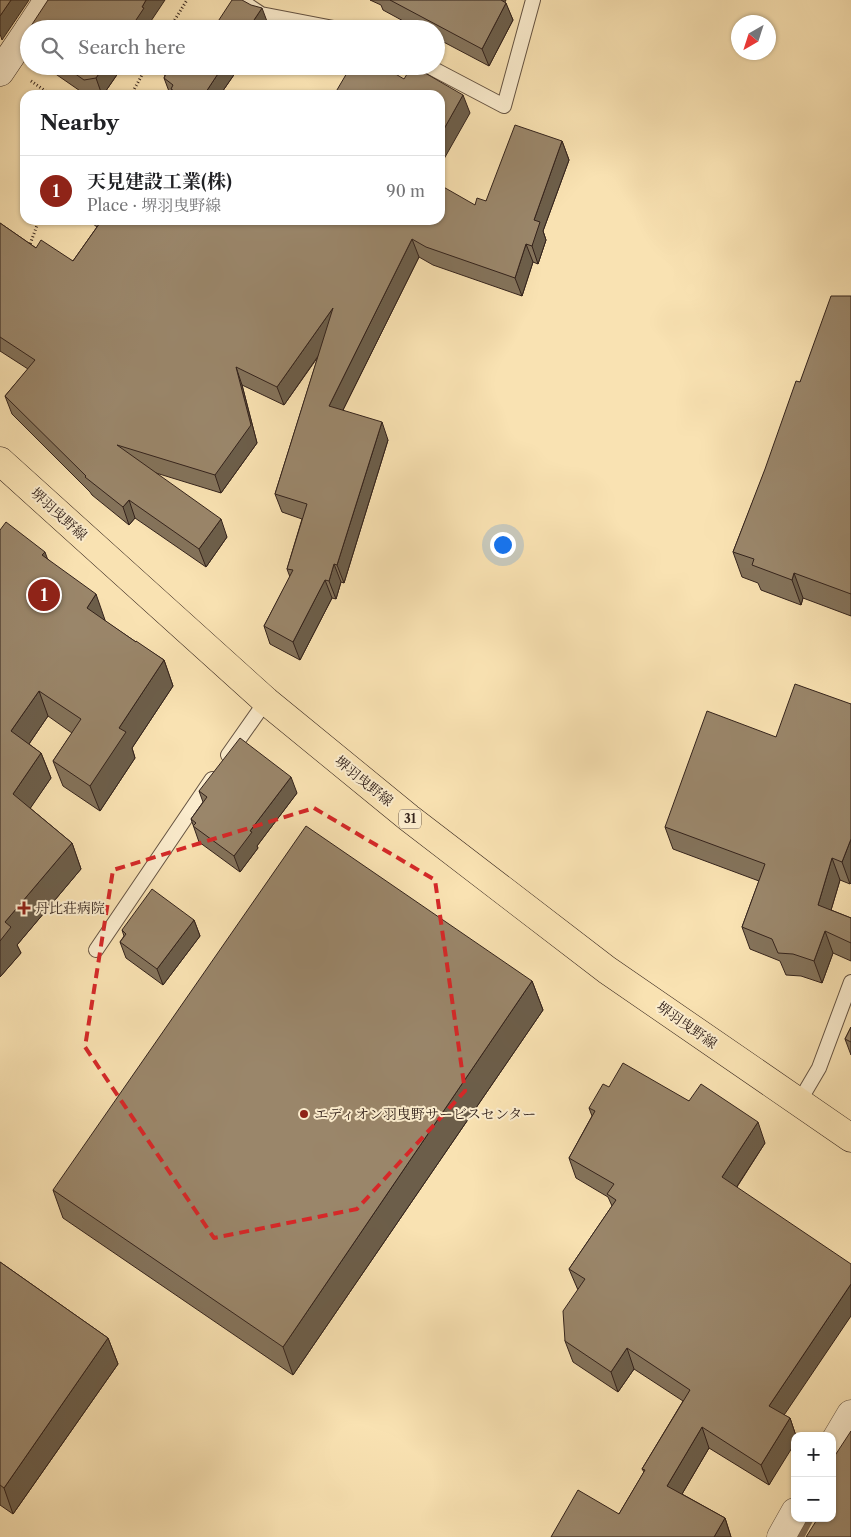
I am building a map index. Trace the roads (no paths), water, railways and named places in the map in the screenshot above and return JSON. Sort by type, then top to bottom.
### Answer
[{"type":"main road","points":[[35,20],[48,0]]},
{"type":"main road","points":[[0,72],[20,42]]},
{"type":"main road","name":"堺羽曳野線","points":[[0,461],[266,701],[410,818],[607,970],[851,1138]]},
{"type":"main road","points":[[836,1439],[851,1414]]},
{"type":"main road","points":[[781,1537],[791,1519]]},
{"type":"lane","points":[[240,0],[261,14],[292,20]]},
{"type":"lane","points":[[445,75],[504,106],[533,0]]},
{"type":"lane","points":[[96,950],[266,701]]},
{"type":"lane","points":[[799,1102],[819,1068],[851,982]]},
{"type":"waterway","points":[[799,1537],[807,1522]]},
{"type":"place","name":"天見建設工業(株)","points":[[44,595]]},
{"type":"place","name":"丹比荘病院","points":[[24,908]]},
{"type":"place","name":"エディオン羽曳野サービスセンター","points":[[304,1114]]}]
